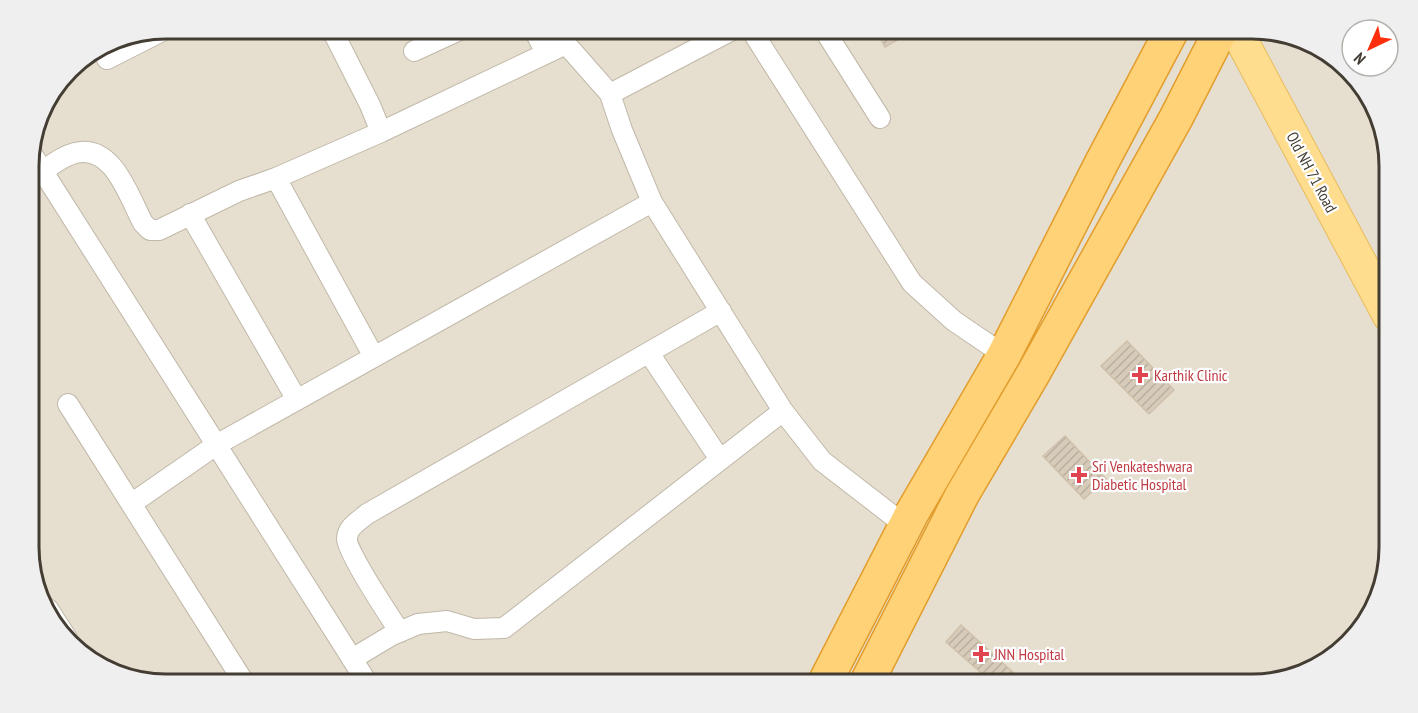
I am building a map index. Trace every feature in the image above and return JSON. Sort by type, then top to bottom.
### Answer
[{"type":"highway","points":[[829,674],[909,520],[1004,355],[1167,39]]},
{"type":"highway","points":[[871,674],[962,495],[1033,374],[1176,118],[1216,39]]},
{"type":"highway","points":[[1080,206],[1115,226]]},
{"type":"highway","points":[[909,520],[943,532]]},
{"type":"main road","name":"Old NH 71 Road","points":[[1241,39],[1379,297]]},
{"type":"main road","name":"Old NH 71 Road","points":[[1262,39],[1379,257]]},
{"type":"street","points":[[337,39],[381,132]]},
{"type":"street","points":[[414,51],[440,39]]},
{"type":"street","points":[[538,39],[546,53]]},
{"type":"street","points":[[610,94],[715,39]]},
{"type":"street","points":[[757,39],[912,284],[954,321],[1004,355]]},
{"type":"street","points":[[830,39],[880,118]]},
{"type":"street","points":[[107,59],[143,41]]},
{"type":"street","points":[[43,171],[62,158],[77,152],[96,152],[112,164],[143,223],[150,230],[159,230],[239,191],[276,178],[381,132],[566,44],[610,94],[622,130],[652,202],[783,411],[822,460],[909,520]]},
{"type":"street","points":[[39,165],[362,674]]},
{"type":"street","points":[[276,178],[374,357]]},
{"type":"street","points":[[131,504],[216,445],[652,202]]},
{"type":"street","points":[[190,214],[297,400]]},
{"type":"street","points":[[400,632],[353,555],[346,539],[350,527],[367,514],[479,449],[721,312]]},
{"type":"street","points":[[649,353],[719,458]]},
{"type":"street","points":[[68,404],[239,674]]},
{"type":"street","points":[[352,659],[418,624],[447,621],[474,629],[504,628],[719,458],[783,411]]},
{"type":"shaded area","points":[[158,39],[1260,39],[1277,41],[1308,52],[1323,60],[1336,71],[1358,95],[1375,133],[1378,149],[1379,547],[1375,580],[1366,603],[1358,618],[1347,631],[1323,653],[1293,667],[1260,674],[166,674],[133,670],[110,661],[89,648],[65,624],[49,596],[40,564],[39,158],[43,133],[49,117],[60,95],[76,76],[95,60],[141,41]]},
{"type":"building","points":[[881,39],[899,39],[885,47]]},
{"type":"building","points":[[1127,341],[1174,390],[1149,414],[1101,366]]},
{"type":"building","points":[[1065,436],[1106,479],[1084,499],[1043,456]]},
{"type":"building","points":[[961,625],[1015,674],[983,674],[946,642]]},
{"type":"place","name":"Karthik Clinic","points":[[1140,375]]},
{"type":"place","name":"Sri Venkateshwara Diabetic Hospital","points":[[1079,475]]},
{"type":"place","name":"JNN Hospital","points":[[981,654]]}]
